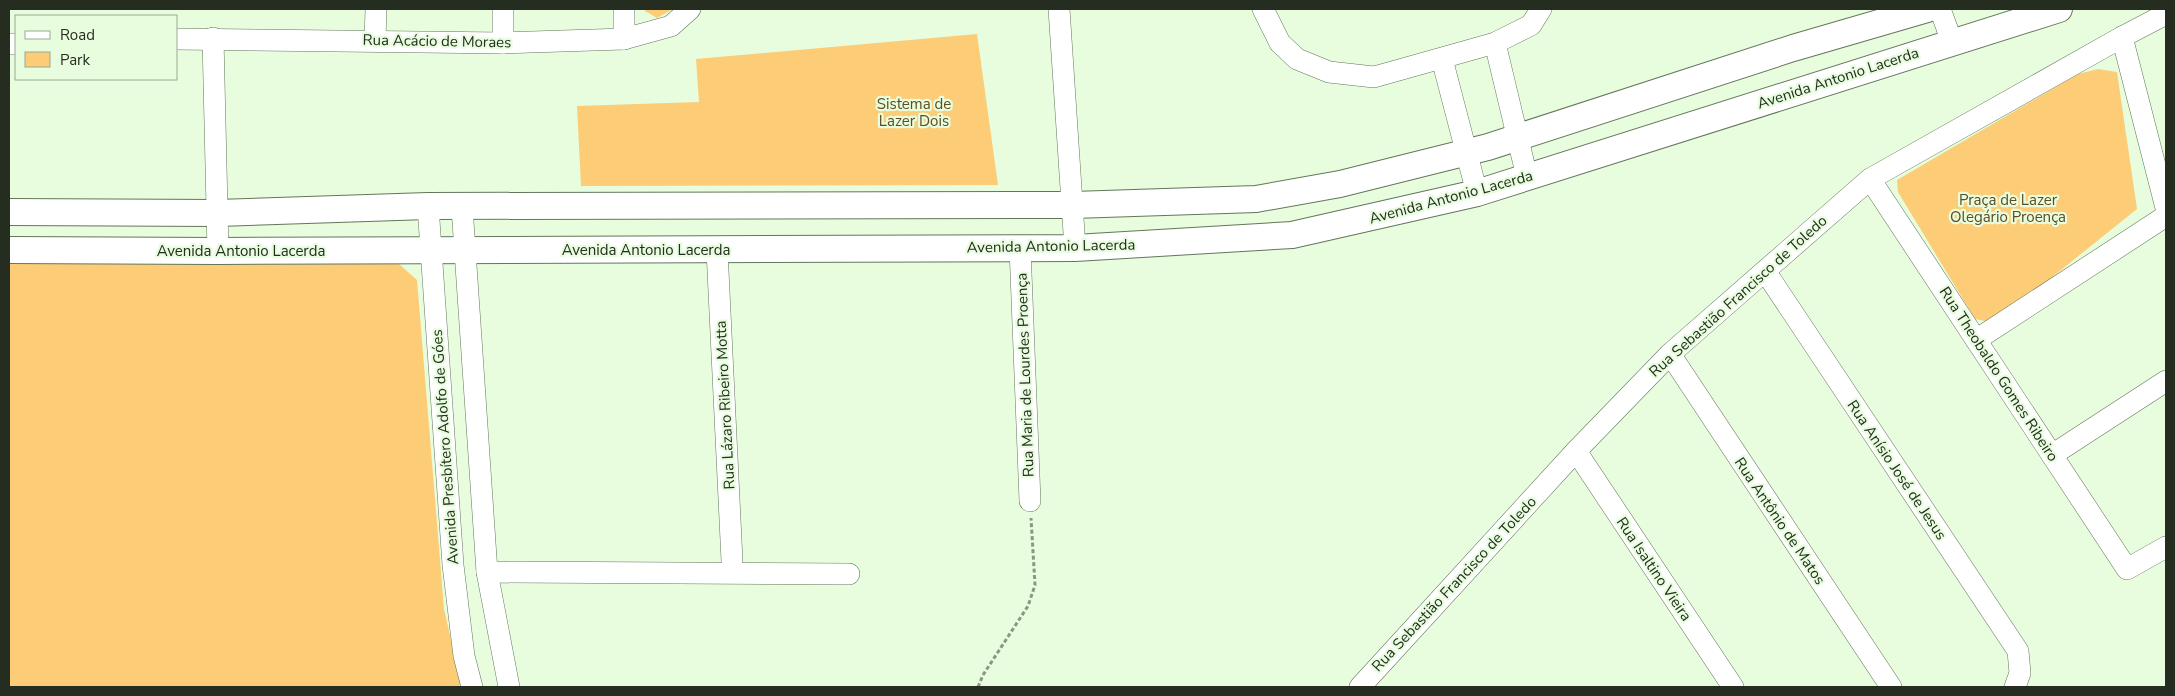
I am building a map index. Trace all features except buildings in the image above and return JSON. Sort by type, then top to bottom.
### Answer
[{"type":"main road","points":[[9,212],[217,213],[428,206],[1073,205],[1256,199],[1340,184],[1466,153],[1518,138],[1793,48],[1927,9]]},
{"type":"main road","name":"Avenida Antonio Lacerda","points":[[9,250],[1075,248],[1292,235],[1477,193],[2059,9]]},
{"type":"street","points":[[375,40],[376,9]]},
{"type":"street","points":[[503,43],[504,9]]},
{"type":"street","points":[[624,9],[624,39]]},
{"type":"street","name":"Rua Acácio de Moraes","points":[[178,39],[503,43],[624,39],[671,26],[690,9]]},
{"type":"street","points":[[1059,9],[1075,248]]},
{"type":"street","points":[[1263,9],[1280,42],[1297,59],[1329,72],[1374,77],[1495,43],[1531,25],[1541,9]]},
{"type":"street","points":[[1940,9],[1952,42]]},
{"type":"street","name":"Rua Sebastião Francisco de Toledo","points":[[1360,687],[1576,451],[1670,354],[1870,179],[2166,14]]},
{"type":"street","points":[[2122,37],[2166,208]]},
{"type":"street","points":[[213,38],[218,251]]},
{"type":"street","points":[[1495,43],[1527,177]]},
{"type":"street","points":[[1442,59],[1477,193]]},
{"type":"street","name":"Rua Theobaldo Gomes Ribeiro","points":[[1870,179],[2127,569],[2166,547]]},
{"type":"street","name":"Avenida Presbítero Adolfo de Góes","points":[[428,206],[453,565],[464,656],[472,687]]},
{"type":"street","points":[[462,207],[463,250],[488,572],[509,687]]},
{"type":"street","points":[[1976,340],[2166,216]]},
{"type":"street","name":"Rua Maria de Lourdes Proença","points":[[1020,248],[1030,502]]},
{"type":"street","name":"Rua Lázaro Ribeiro Motta","points":[[717,250],[732,561]]},
{"type":"street","name":"Rua Anísio José de Jesus","points":[[1765,271],[2018,651],[2018,680]]},
{"type":"street","name":"Rua Antônio de Matos","points":[[1670,354],[1891,687]]},
{"type":"street","points":[[2052,455],[2166,381]]},
{"type":"street","name":"Rua Isaltino Vieira","points":[[1576,451],[1733,687]]},
{"type":"street","points":[[488,572],[849,574]]},
{"type":"path","points":[[978,687],[983,675],[1028,606],[1035,585],[1030,502]]},
{"type":"green space","points":[[645,9],[673,9],[657,18],[645,11]]},
{"type":"green space","name":"Sistema de Lazer Dois","points":[[977,34],[998,185],[581,186],[577,106],[699,102],[696,59]]},
{"type":"green space","name":"Praça de Lazer Olegário Proença","points":[[2098,69],[2117,72],[2137,209],[1995,323],[1975,319],[1898,192],[1897,180],[2078,74]]},
{"type":"green space","points":[[9,264],[399,264],[417,280],[444,609],[462,687],[9,687]]}]
